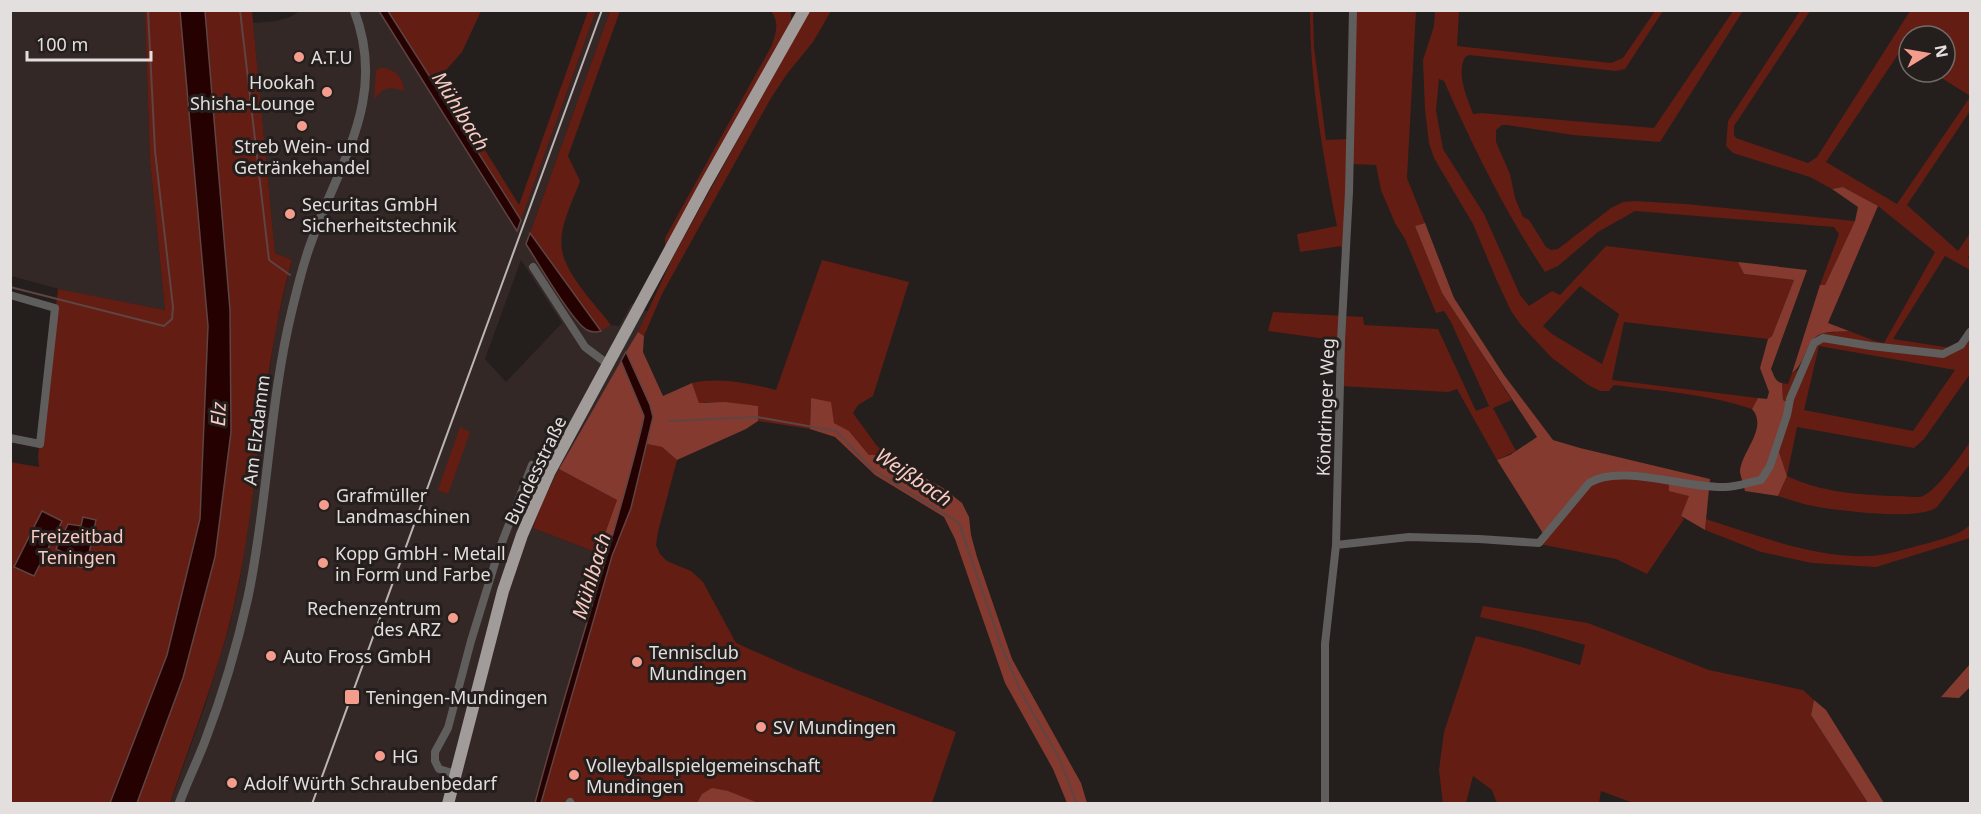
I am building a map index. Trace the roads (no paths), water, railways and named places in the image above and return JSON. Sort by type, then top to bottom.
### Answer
[{"type":"main road","name":"Bundesstraße","points":[[448,804],[499,604],[522,535],[549,473],[705,185],[804,10]]},
{"type":"street","name":"Am Elzdamm","points":[[179,804],[204,742],[237,640],[256,555],[280,374],[292,312],[311,240],[359,122],[364,98],[365,61],[362,35],[354,10]]},
{"type":"street","name":"Köndringer Weg","points":[[1325,804],[1325,644],[1336,545],[1353,10]]},
{"type":"street","points":[[533,267],[585,346],[609,366]]},
{"type":"street","points":[[10,295],[55,308],[40,444],[10,438]]},
{"type":"street","points":[[1336,545],[1409,537],[1539,543],[1588,483],[1599,476],[1622,475],[1724,487],[1761,480],[1770,466],[1788,415],[1790,399],[1814,343],[1823,338],[1943,354],[1961,345],[1971,332]]},
{"type":"street","points":[[456,774],[439,769],[435,761],[435,752],[448,728],[471,641],[499,550],[532,465]]},
{"type":"water","name":"Elz","points":[[180,11],[205,11],[230,310],[231,432],[215,557],[183,678],[137,803],[110,803],[167,655],[200,519],[208,326]]},
{"type":"water","points":[[379,11],[388,11],[521,220],[517,231]]},
{"type":"water","points":[[530,233],[601,331],[587,330],[564,304],[526,244]]},
{"type":"water","points":[[626,352],[650,405],[653,417],[631,508],[612,556],[541,803],[535,803],[617,521],[642,426],[644,416],[621,361]]},
{"type":"water","points":[[42,511],[62,521],[34,576],[14,567]]},
{"type":"water","points":[[83,517],[96,520],[86,568],[68,565],[70,556],[56,549],[68,524],[81,526]]},
{"type":"waterway","points":[[10,287],[164,326],[172,319],[173,307],[155,151],[148,10]]},
{"type":"waterway","points":[[240,10],[269,260],[290,275]]},
{"type":"waterway","name":"Weißbach","points":[[669,421],[757,417],[836,431],[872,469],[959,523],[1001,645],[1020,690],[1060,760],[1077,804]]},
{"type":"railway","points":[[312,804],[602,10]]},
{"type":"place","name":"A.T.U","points":[[299,57]]},
{"type":"place","name":"Hookah Shisha-Lounge","points":[[327,92]]},
{"type":"place","name":"Streb Wein- und Getränkehandel","points":[[302,126]]},
{"type":"place","name":"Securitas GmbH Sicherheitstechnik","points":[[290,214]]},
{"type":"place","name":"Grafmüller Landmaschinen","points":[[324,505]]},
{"type":"place","name":"Kopp GmbH - Metall in Form und Farbe","points":[[323,563]]},
{"type":"place","name":"Rechenzentrum des ARZ","points":[[453,618]]},
{"type":"place","name":"Auto Fross GmbH","points":[[271,656]]},
{"type":"place","name":"Tennisclub Mundingen","points":[[637,662]]},
{"type":"place","name":"Teningen-Mundingen","points":[[352,697]]},
{"type":"place","name":"SV Mundingen","points":[[761,727]]},
{"type":"place","name":"HG","points":[[380,756]]},
{"type":"place","name":"Volleyballspielgemeinschaft Mundingen","points":[[574,775]]},
{"type":"place","name":"Adolf Würth Schraubenbedarf","points":[[232,783]]},
{"type":"water label","name":"Mühlbach","points":[[461,111]]},
{"type":"water label","name":"Mühlbach","points":[[591,576]]},
{"type":"park label","name":"Freizeitbad Teningen","points":[[77,546]]}]
